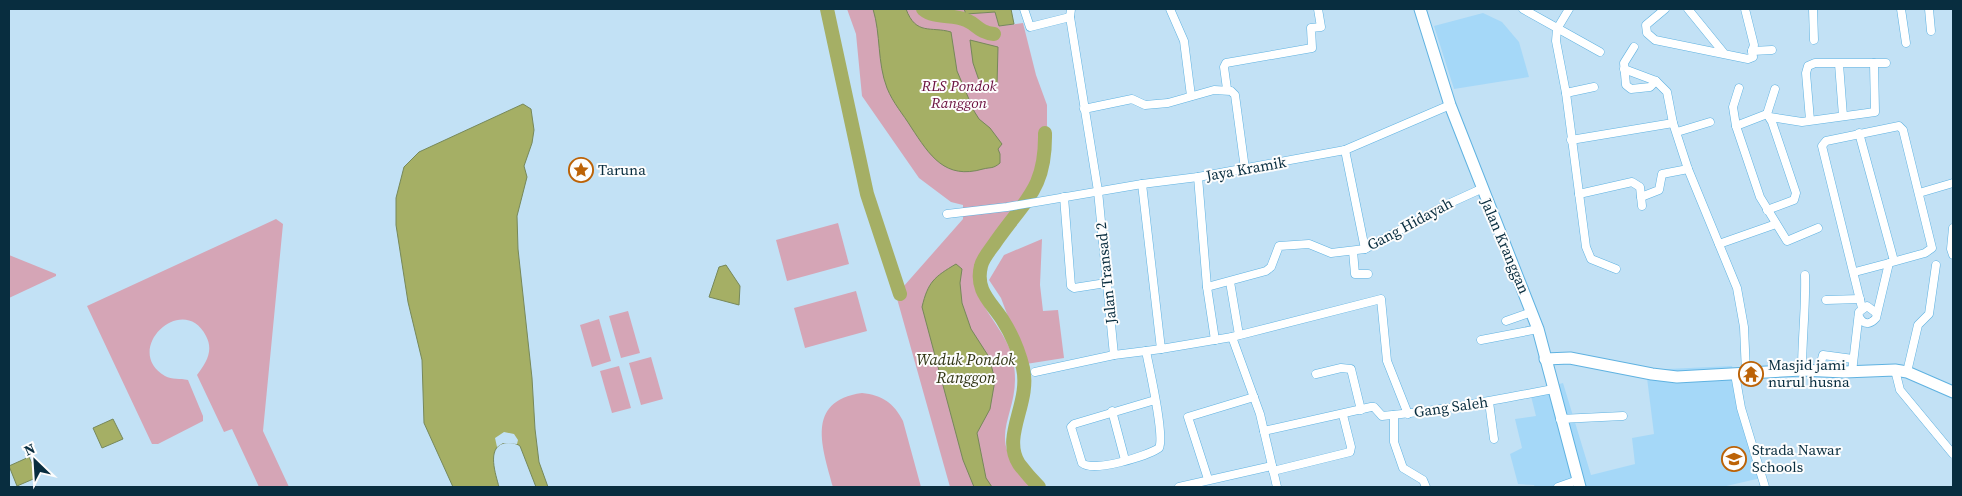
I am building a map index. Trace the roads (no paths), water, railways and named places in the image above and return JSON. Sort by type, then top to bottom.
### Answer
[{"type":"main road","name":"Jalan Kranggan","points":[[1420,9],[1450,105],[1481,189],[1538,329],[1560,419],[1579,484]]},
{"type":"main road","points":[[1545,359],[1570,358],[1669,376],[1802,370],[1852,372],[1896,370],[1908,372],[1953,392]]},
{"type":"street","points":[[1024,9],[1027,24],[1030,27],[1071,13]]},
{"type":"street","points":[[1170,9],[1184,41],[1191,96]]},
{"type":"street","points":[[1227,89],[1224,68],[1226,63],[1312,48],[1311,28],[1321,27],[1318,9]]},
{"type":"street","points":[[1523,9],[1600,52]]},
{"type":"street","points":[[1569,9],[1557,29],[1556,41],[1566,93],[1586,247],[1591,259],[1616,268]]},
{"type":"street","points":[[1665,9],[1646,26],[1647,34],[1651,37],[1690,48],[1723,52],[1750,59],[1753,57],[1754,45],[1745,9]]},
{"type":"street","points":[[1688,9],[1723,52]]},
{"type":"street","points":[[1813,9],[1814,40]]},
{"type":"street","points":[[1901,9],[1906,43]]},
{"type":"street","points":[[1929,9],[1931,32]]},
{"type":"street","name":"Jalan Transad 2","points":[[1071,13],[1084,109],[1098,191],[1114,355]]},
{"type":"street","points":[[1634,47],[1626,58],[1624,69],[1626,85],[1631,89],[1650,87],[1656,81]]},
{"type":"street","points":[[1752,51],[1772,50]]},
{"type":"street","points":[[1810,120],[1806,73],[1808,66],[1886,62]]},
{"type":"street","points":[[1736,126],[1768,115],[1789,122],[1875,112],[1874,63]]},
{"type":"street","points":[[1840,64],[1843,116]]},
{"type":"street","points":[[1624,69],[1656,81],[1667,92],[1673,123],[1688,169],[1737,288],[1744,327],[1741,408],[1765,487]]},
{"type":"street","points":[[1566,93],[1594,87]]},
{"type":"street","points":[[1740,88],[1733,106],[1736,126],[1760,197],[1767,210],[1790,241],[1818,228]]},
{"type":"street","points":[[1084,109],[1132,98],[1145,105],[1168,103],[1214,90],[1227,89],[1235,95],[1245,169]]},
{"type":"street","points":[[1767,210],[1794,200],[1796,193],[1768,115],[1775,89]]},
{"type":"street","name":"Jaya Kramik","points":[[947,214],[1018,206],[1064,196],[1198,177],[1345,150],[1450,105]]},
{"type":"street","points":[[1677,132],[1710,122]]},
{"type":"street","points":[[1571,140],[1673,123]]},
{"type":"street","points":[[1852,372],[1859,317],[1862,308],[1855,272],[1822,146],[1826,141],[1859,133],[1895,126],[1902,128],[1932,248],[1925,253],[1855,272]]},
{"type":"street","points":[[1859,133],[1892,262],[1876,312],[1876,318],[1867,324],[1862,322],[1859,317]]},
{"type":"street","points":[[1345,150],[1365,249]]},
{"type":"street","points":[[1579,194],[1632,182],[1640,187],[1642,202],[1659,190],[1662,174],[1688,169]]},
{"type":"street","points":[[1198,177],[1207,287],[1214,340]]},
{"type":"street","points":[[1919,193],[1953,183]]},
{"type":"street","points":[[1142,184],[1162,349]]},
{"type":"street","name":"Gang Hidayah","points":[[1207,287],[1266,271],[1271,267],[1279,246],[1309,244],[1331,253],[1365,249],[1448,204],[1481,189]]},
{"type":"street","points":[[1064,196],[1071,286],[1074,288],[1106,283]]},
{"type":"street","points":[[1719,244],[1776,224]]},
{"type":"street","points":[[1953,228],[1951,249],[1953,254]]},
{"type":"street","points":[[1352,251],[1355,274],[1368,274]]},
{"type":"street","points":[[1908,372],[1918,325],[1930,314],[1936,265]]},
{"type":"street","points":[[1802,370],[1802,324],[1806,306],[1805,275]]},
{"type":"street","points":[[1230,282],[1236,336],[1264,430],[1277,487]]},
{"type":"street","name":"Gang Saleh","points":[[1236,336],[1381,299],[1387,361],[1408,414],[1489,402],[1553,389]]},
{"type":"street","points":[[1826,300],[1860,299]]},
{"type":"street","points":[[1862,308],[1867,306],[1876,312]]},
{"type":"street","points":[[1506,321],[1532,312]]},
{"type":"street","points":[[1481,340],[1538,329]]},
{"type":"street","points":[[1035,372],[1114,355],[1236,336]]},
{"type":"street","points":[[1146,351],[1155,400],[1161,445],[1156,450],[1125,460],[1092,467],[1085,466],[1082,463],[1071,427],[1078,422],[1155,400]]},
{"type":"street","points":[[1819,370],[1823,355],[1853,359]]},
{"type":"street","points":[[1316,374],[1341,368],[1352,369],[1361,410]]},
{"type":"street","points":[[1896,370],[1900,390],[1953,454]]},
{"type":"street","points":[[1208,479],[1188,417],[1254,397]]},
{"type":"street","points":[[1489,402],[1494,439]]},
{"type":"street","points":[[1264,430],[1374,407],[1382,416],[1408,414]]},
{"type":"street","points":[[1112,412],[1125,460]]},
{"type":"street","points":[[1179,487],[1208,479],[1350,452],[1351,447],[1342,415]]},
{"type":"street","points":[[1394,415],[1394,442],[1403,468],[1424,484]]},
{"type":"street","points":[[1560,419],[1624,416]]},
{"type":"street","points":[[1221,478],[1223,487]]},
{"type":"street","points":[[1558,487],[1579,484]]},
{"type":"water","points":[[873,9],[906,9],[914,23],[919,27],[951,32],[957,71],[974,111],[1002,144],[998,149],[1000,163],[992,168],[970,172],[958,171],[940,163],[932,156],[889,93],[882,68]]},
{"type":"water","points":[[964,9],[1011,9],[1014,24],[999,26],[995,12],[966,14]]},
{"type":"water","points":[[970,40],[998,47],[997,85],[982,89],[973,63]]},
{"type":"water","points":[[523,104],[531,109],[534,130],[532,143],[524,166],[527,177],[517,216],[518,249],[539,462],[548,487],[536,487],[520,446],[515,443],[504,443],[498,446],[494,456],[499,487],[453,487],[424,423],[422,360],[408,302],[396,225],[396,198],[404,167],[419,152]]},
{"type":"water","name":"Waduk Pondok Ranggon","points":[[956,264],[962,269],[960,283],[962,303],[971,329],[989,357],[995,380],[990,409],[977,433],[986,478],[992,487],[974,487],[963,460],[922,307],[933,281]]},
{"type":"water","points":[[726,265],[740,286],[739,305],[709,297],[719,267]]},
{"type":"water","points":[[113,419],[123,439],[102,448],[93,428]]},
{"type":"water","points":[[29,457],[38,477],[17,486],[9,466]]},
{"type":"waterway","points":[[827,9],[867,194],[900,294]]},
{"type":"waterway","points":[[923,9],[933,14],[961,18],[985,32],[994,34]]},
{"type":"waterway","points":[[1039,487],[1019,464],[1014,453],[1014,431],[1023,394],[1023,368],[1009,330],[982,289],[980,274],[982,263],[986,256],[1025,203],[1038,180],[1042,167],[1045,133]]},
{"type":"place","name":"Taruna","points":[[581,170]]},
{"type":"place","name":"Masjid jami nurul husna","points":[[1751,374]]},
{"type":"place","name":"Strada Nawar Schools","points":[[1734,459]]},
{"type":"park label","name":"RLS Pondok Ranggon","points":[[959,94]]}]
